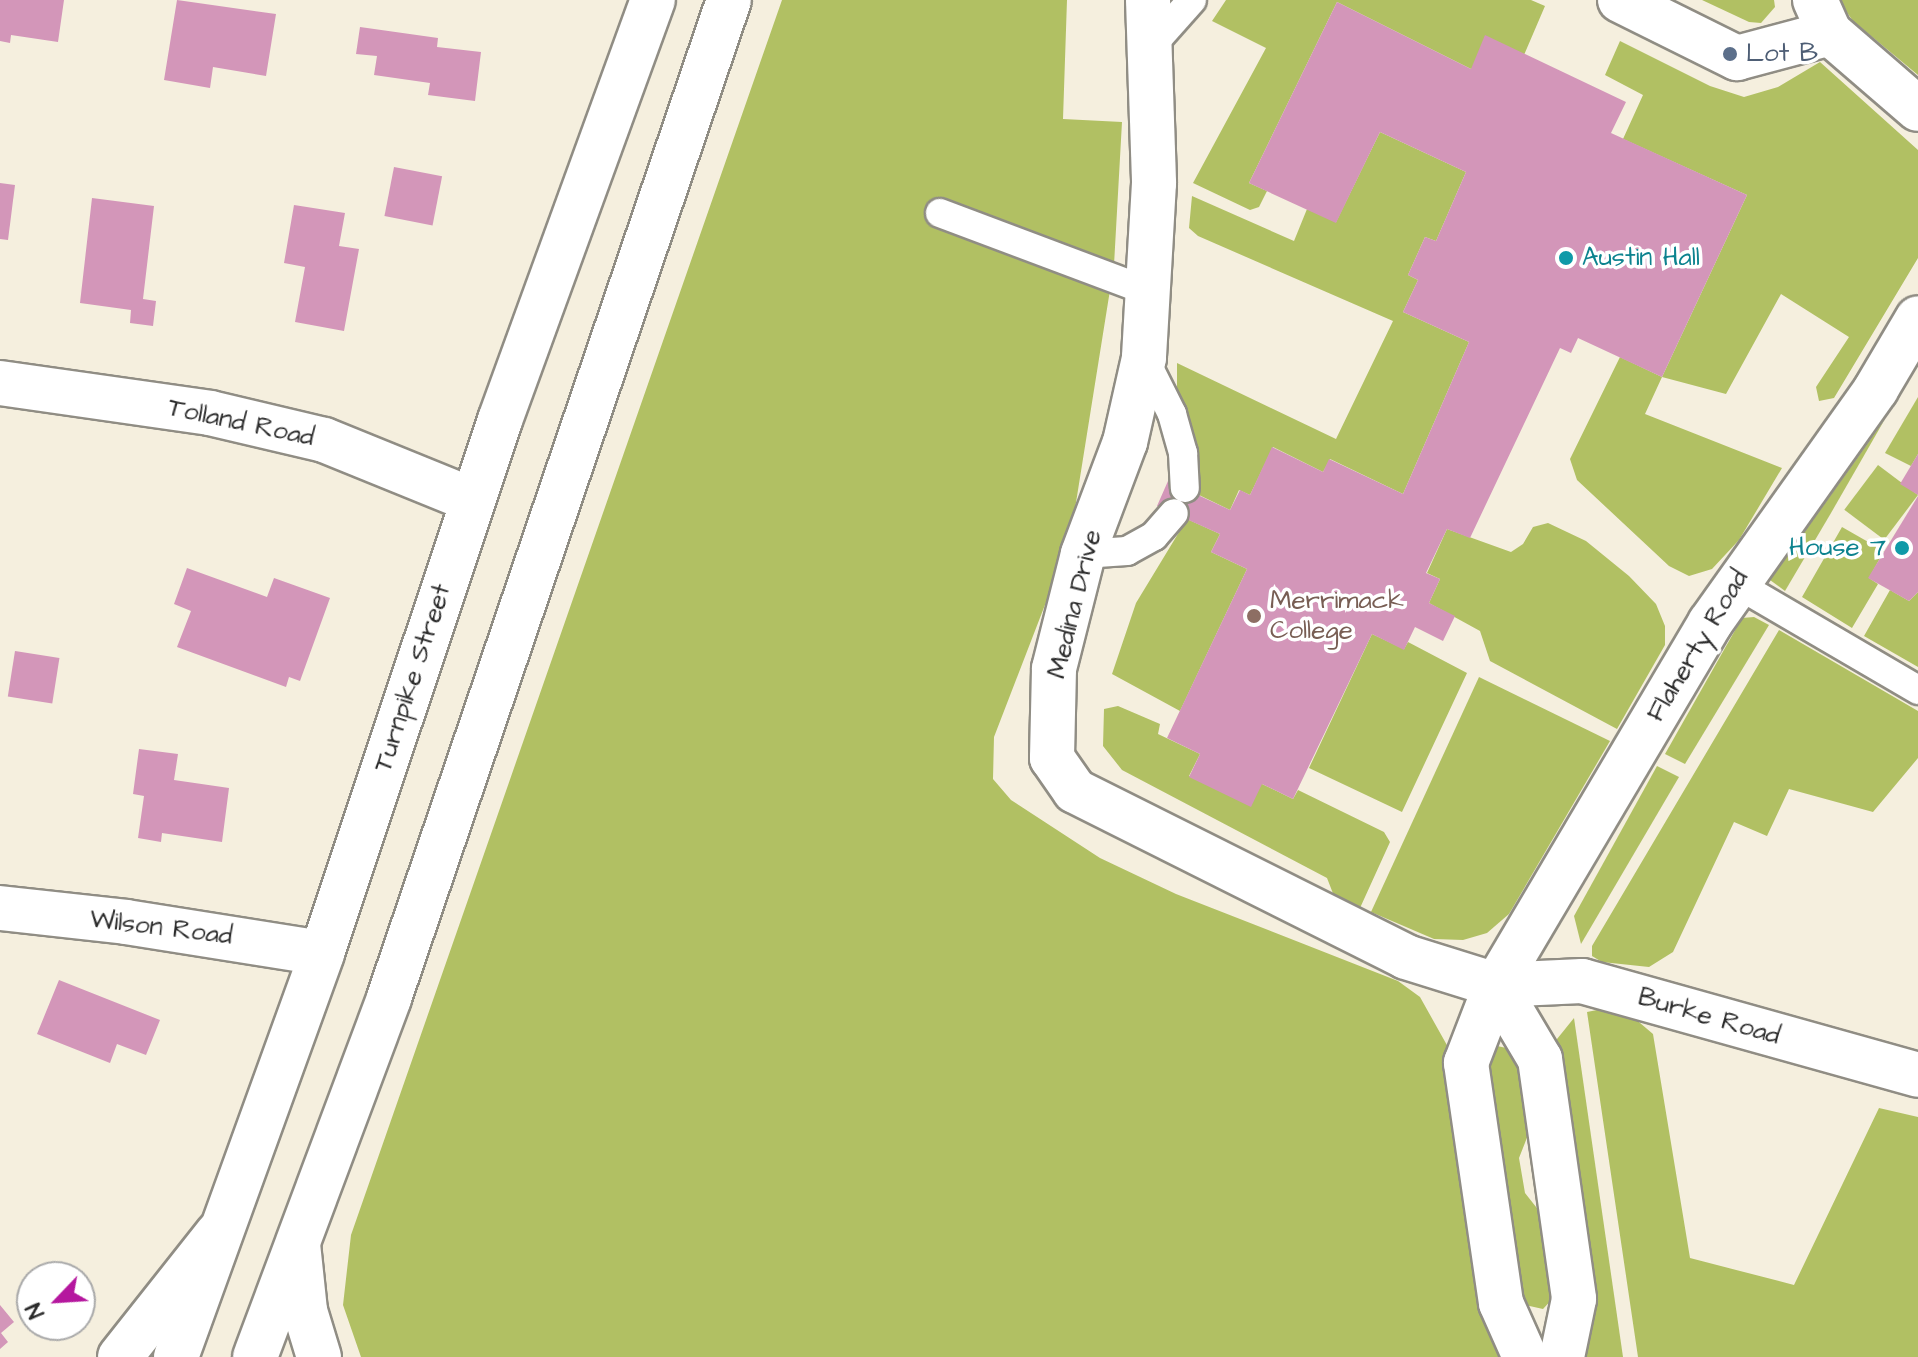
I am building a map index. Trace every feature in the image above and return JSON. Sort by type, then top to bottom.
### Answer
[{"type":"main road","name":"Turnpike Street","points":[[176,1357],[322,953],[472,500],[653,0]]},
{"type":"main road","points":[[255,1357],[389,998],[729,0]]},
{"type":"main road","name":"Medina Drive","points":[[1148,0],[1152,45],[1150,292],[1144,358],[1125,442],[1083,554],[1054,669],[1052,758],[1075,791],[1406,957],[1496,985]]},
{"type":"main road","points":[[1620,0],[1737,58],[1823,16],[1918,109]]},
{"type":"main road","name":"Flaherty Road","points":[[1525,1357],[1501,1303],[1466,1063],[1496,985],[1735,583],[1876,389],[1918,318]]},
{"type":"main road","name":"Tolland Road","points":[[0,383],[210,413],[324,440],[472,500]]},
{"type":"main road","name":"Wilson Road","points":[[0,908],[126,922],[322,953]]},
{"type":"main road","name":"Burke Road","points":[[1496,985],[1582,981],[1918,1075]]},
{"type":"main road","points":[[1496,985],[1540,1059],[1574,1299],[1562,1357]]},
{"type":"main road","points":[[120,1357],[221,1229]]},
{"type":"main road","points":[[298,1244],[305,1311],[319,1357]]},
{"type":"lane","points":[[1152,45],[1192,0]]},
{"type":"lane","points":[[940,213],[1150,292]]},
{"type":"lane","points":[[1083,554],[1127,551],[1154,536],[1180,501],[1183,453],[1172,414],[1144,358]]},
{"type":"lane","points":[[1735,583],[1918,690]]},
{"type":"green space","points":[[782,0],[1067,0],[1063,119],[1122,122],[1114,265],[1070,540],[994,737],[993,779],[1011,800],[1100,858],[1176,894],[1398,981],[1420,997],[1448,1047],[1488,1329],[1493,1344],[1506,1357],[361,1357],[343,1305],[351,1235]]},
{"type":"green space","points":[[1226,0],[1531,0],[1545,6],[1524,55],[1471,69],[1337,2],[1249,183],[1267,191],[1259,207],[1250,210],[1193,183],[1266,48],[1212,21]]},
{"type":"green space","points":[[1702,0],[1774,0],[1775,7],[1761,23],[1749,22]]},
{"type":"green space","points":[[1838,0],[1918,0],[1918,75],[1853,21]]},
{"type":"green space","points":[[1620,41],[1710,86],[1744,97],[1778,87],[1820,62],[1918,150],[1918,258],[1834,398],[1819,401],[1816,387],[1849,337],[1781,294],[1726,394],[1662,377],[1747,195],[1623,139],[1643,95],[1605,75]]},
{"type":"green space","points":[[1380,132],[1466,172],[1436,241],[1425,237],[1408,275],[1418,280],[1403,312],[1469,342],[1403,494],[1330,459],[1323,472],[1273,447],[1250,495],[1239,490],[1230,510],[1199,495],[1190,427],[1177,390],[1177,363],[1336,439],[1393,321],[1198,236],[1189,228],[1192,196],[1294,241],[1307,209],[1336,222]]},
{"type":"green space","points":[[1620,357],[1662,377],[1645,414],[1782,468],[1739,540],[1712,569],[1689,576],[1669,566],[1577,480],[1570,459]]},
{"type":"green space","points":[[1918,397],[1918,454],[1911,466],[1885,453]]},
{"type":"green space","points":[[1885,419],[1831,513],[1785,591],[1770,580]]},
{"type":"green space","points":[[1878,465],[1918,495],[1884,540],[1844,510]]},
{"type":"green space","points":[[1187,519],[1220,534],[1211,552],[1247,569],[1180,711],[1112,674],[1136,603]]},
{"type":"green space","points":[[1548,523],[1586,541],[1629,576],[1656,604],[1665,626],[1665,645],[1617,729],[1490,661],[1480,631],[1429,603],[1440,579],[1427,573],[1447,529],[1511,552],[1523,544],[1533,527]]},
{"type":"green space","points":[[1842,527],[1884,551],[1869,578],[1878,584],[1852,628],[1802,597]]},
{"type":"green space","points":[[1890,590],[1909,601],[1918,592],[1918,667],[1864,636]]},
{"type":"green space","points":[[1754,617],[1769,625],[1685,764],[1665,754],[1742,618]]},
{"type":"green space","points":[[1779,630],[1918,711],[1918,758],[1873,812],[1789,789],[1767,836],[1734,822],[1673,952],[1649,967],[1602,962],[1592,956],[1592,946]]},
{"type":"green space","points":[[1372,634],[1404,649],[1408,642],[1467,673],[1402,812],[1309,768]]},
{"type":"green space","points":[[1479,677],[1610,741],[1509,914],[1487,933],[1463,940],[1434,939],[1371,912]]},
{"type":"green space","points":[[1118,706],[1160,724],[1158,734],[1200,754],[1189,776],[1262,784],[1293,799],[1298,790],[1384,832],[1390,842],[1360,908],[1334,896],[1327,878],[1122,770],[1103,746],[1104,709]]},
{"type":"green space","points":[[1657,766],[1679,777],[1581,944],[1574,916]]},
{"type":"green space","points":[[1597,1010],[1633,1017],[1653,1034],[1690,1258],[1794,1285],[1879,1108],[1918,1117],[1918,1357],[1638,1357],[1587,1012]]},
{"type":"green space","points":[[1574,1018],[1623,1357],[1578,1357],[1554,1055],[1557,1039]]},
{"type":"green space","points":[[1497,1046],[1516,1050],[1532,1125],[1519,1158],[1525,1193],[1540,1212],[1556,1295],[1543,1309],[1521,1304],[1486,1054]]},
{"type":"building","points":[[0,0],[64,0],[58,42],[11,35],[10,43],[0,41]]},
{"type":"building","points":[[177,0],[276,14],[266,76],[213,67],[210,88],[164,80]]},
{"type":"building","name":"Austin Hall","points":[[1337,2],[1471,69],[1485,35],[1626,102],[1611,133],[1747,195],[1662,377],[1578,338],[1571,353],[1560,348],[1470,538],[1447,529],[1426,573],[1440,579],[1429,603],[1455,616],[1443,641],[1415,627],[1404,650],[1372,634],[1293,799],[1262,784],[1251,807],[1189,777],[1200,754],[1167,738],[1247,569],[1211,552],[1220,534],[1157,506],[1168,481],[1230,510],[1240,490],[1250,495],[1272,447],[1323,472],[1329,459],[1403,494],[1469,342],[1403,312],[1418,280],[1408,275],[1425,237],[1436,241],[1466,172],[1380,132],[1336,223],[1249,183]]},
{"type":"building","points":[[360,27],[438,38],[437,47],[481,52],[475,101],[428,95],[430,83],[374,75],[377,56],[356,54]]},
{"type":"building","points":[[394,167],[442,176],[433,225],[384,216]]},
{"type":"building","points":[[0,183],[15,185],[8,240],[0,239]]},
{"type":"building","points":[[92,198],[154,206],[143,299],[156,301],[153,326],[130,323],[131,310],[80,303]]},
{"type":"building","points":[[294,205],[345,213],[339,246],[359,249],[344,331],[295,322],[305,267],[284,263]]},
{"type":"building","name":"House 7","points":[[1918,454],[1918,495],[1900,484]]},
{"type":"building","name":"House 7","points":[[1918,496],[1918,592],[1909,601],[1868,578]]},
{"type":"building","points":[[187,568],[267,597],[274,578],[330,598],[300,681],[289,677],[286,687],[177,647],[191,611],[174,604]]},
{"type":"building","points":[[15,651],[59,658],[52,703],[8,696]]},
{"type":"building","points":[[139,749],[178,754],[174,780],[229,788],[222,842],[162,833],[161,842],[138,838],[144,796],[133,794]]},
{"type":"building","points":[[59,980],[160,1020],[146,1055],[117,1044],[110,1063],[37,1034]]},
{"type":"building","points":[[0,1305],[14,1322],[1,1333],[8,1342],[0,1349]]},
{"type":"place","name":"Lot B","points":[[1730,54]]},
{"type":"place","name":"Austin Hall","points":[[1566,258]]},
{"type":"place","name":"House 7","points":[[1902,548]]},
{"type":"place","name":"Merrimack College","points":[[1254,616]]}]
